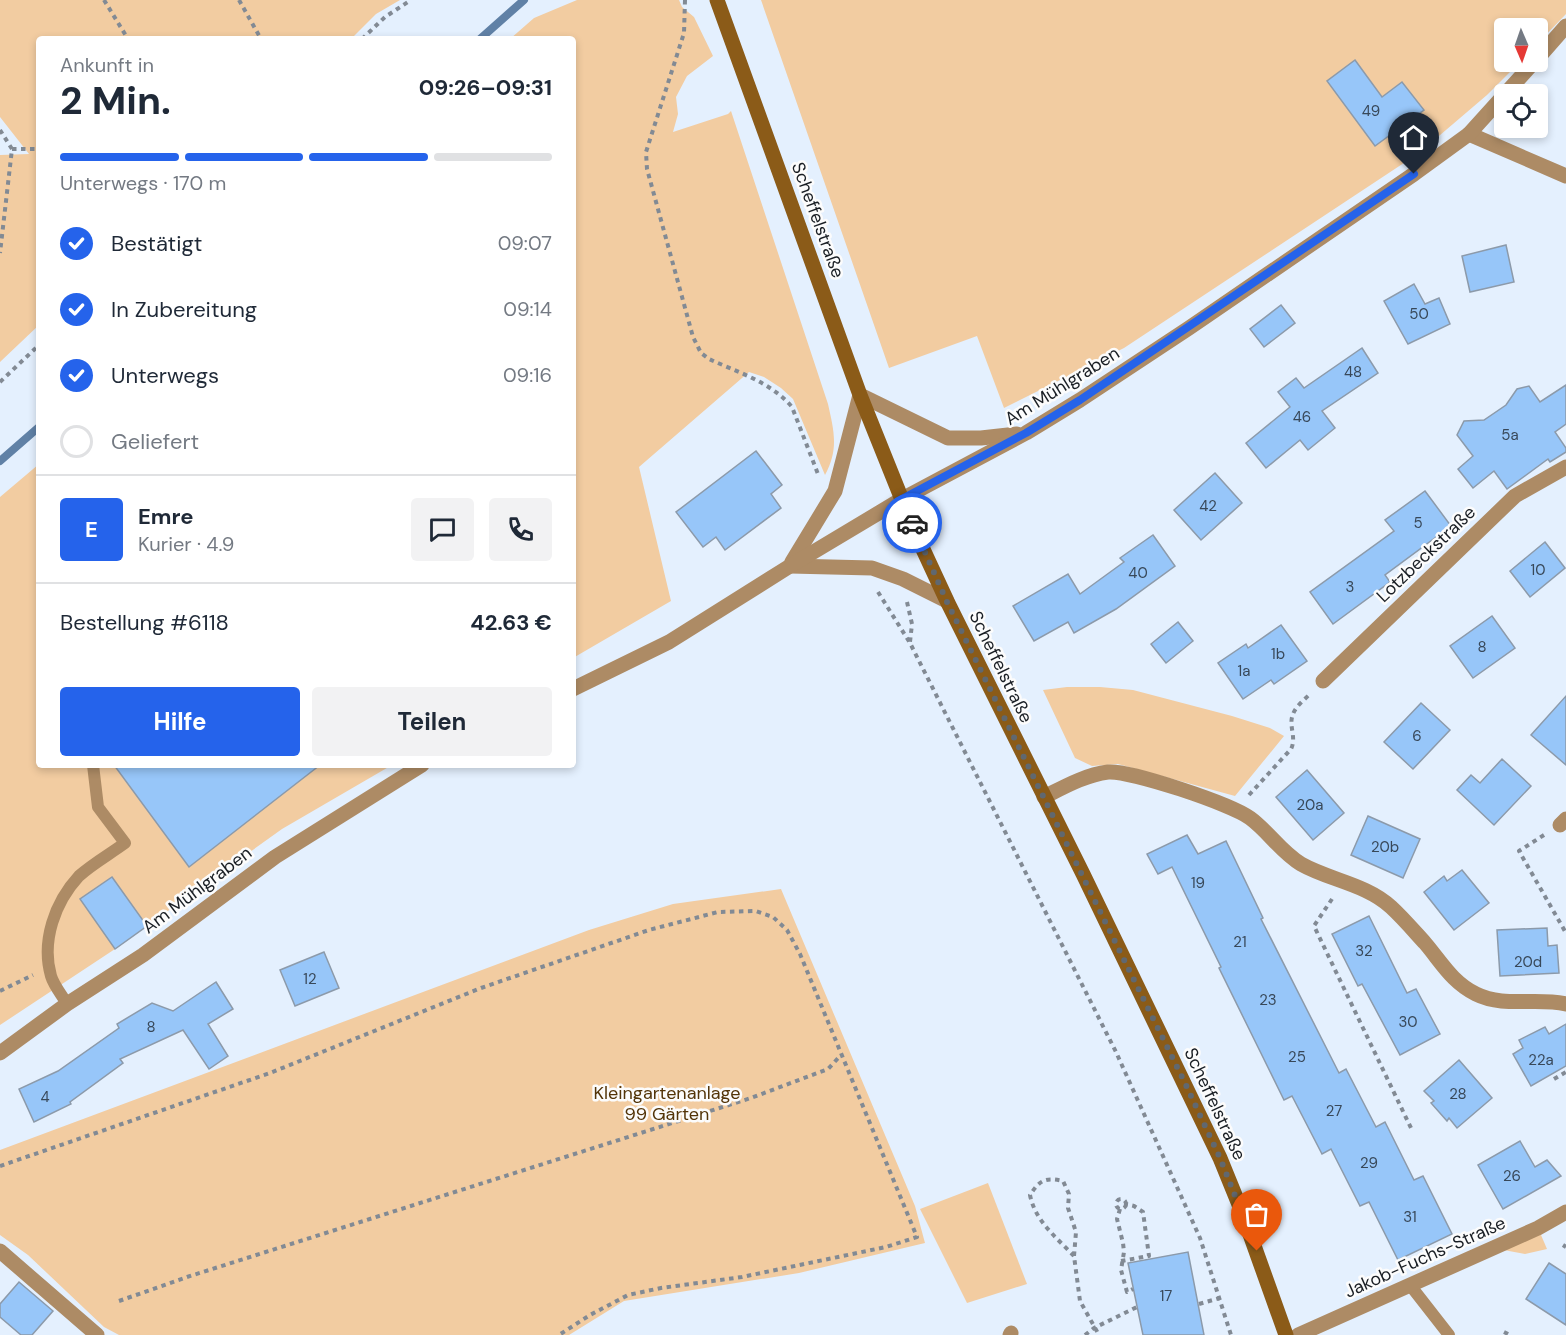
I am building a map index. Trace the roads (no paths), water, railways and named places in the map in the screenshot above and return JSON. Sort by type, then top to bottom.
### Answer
[{"type":"main road","name":"Scheffelstraße","points":[[717,0],[860,395],[902,499],[947,602],[1220,1158],[1246,1222],[1286,1335]]},
{"type":"street","points":[[1548,47],[1566,26]]},
{"type":"street","name":"Am Mühlgraben","points":[[576,688],[669,642],[902,499],[1026,433],[1139,362],[1469,134],[1525,72]]},
{"type":"street","points":[[1469,134],[1566,176]]},
{"type":"street","points":[[947,602],[903,579],[872,568],[790,566],[835,491],[860,395],[948,438],[981,438],[1026,433]]},
{"type":"street","name":"Lotzbeckstraße","points":[[1323,681],[1515,496],[1566,467]]},
{"type":"street","name":"Am Mühlgraben","points":[[0,1053],[67,1004],[143,955],[275,856],[411,768]]},
{"type":"street","points":[[1044,797],[1091,776],[1108,772],[1123,773],[1146,778],[1235,810],[1262,827],[1290,857],[1302,865],[1344,881],[1390,906],[1426,944],[1449,975],[1478,996],[1501,1002],[1566,1004]]},
{"type":"street","name":"Jakob-Fuchs-Straße","points":[[1298,1335],[1538,1228],[1566,1212]]},
{"type":"street","points":[[0,1251],[97,1335]]},
{"type":"lane","points":[[67,1004],[52,978],[50,967],[49,942],[54,913],[80,876],[124,843],[98,807],[93,768]]},
{"type":"lane","points":[[1410,1286],[1449,1335]]},
{"type":"waterway","points":[[483,36],[524,0]]},
{"type":"waterway","points":[[0,461],[36,430]]},
{"type":"park label","name":"Kleingartenanlage 99 Gärten","points":[[667,1103]]}]
